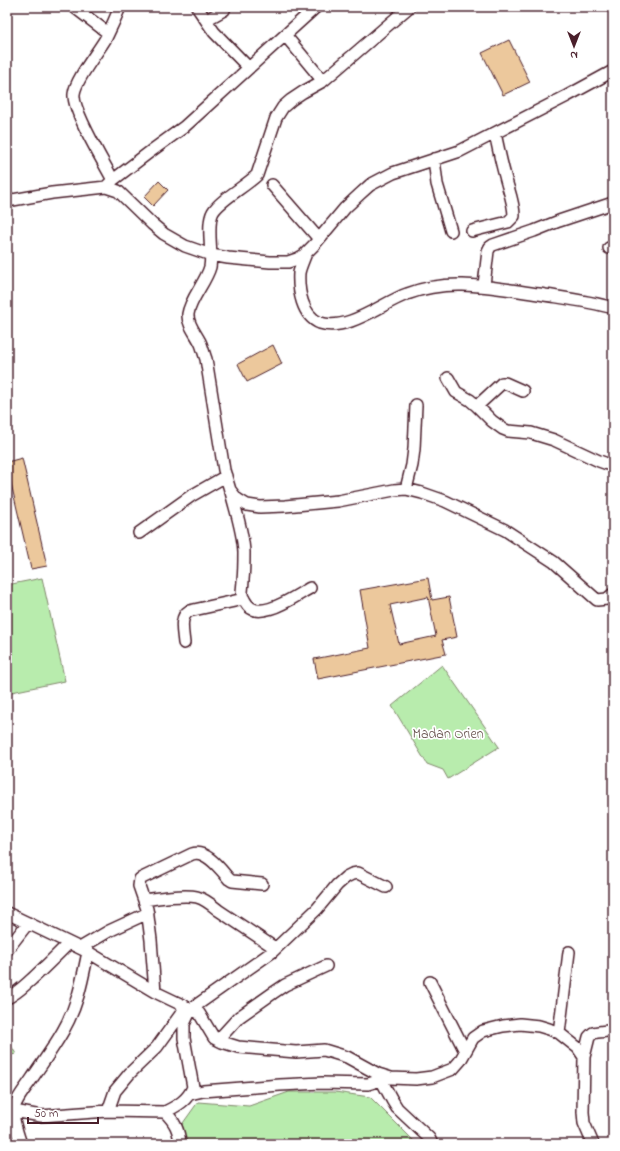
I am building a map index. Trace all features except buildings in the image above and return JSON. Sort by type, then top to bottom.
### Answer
[{"type":"street","points":[[74,7],[108,33]]},
{"type":"street","points":[[120,7],[108,33],[76,85],[74,94],[74,103],[80,118],[110,183],[152,224],[164,234],[185,246],[211,255],[247,260],[288,262],[297,259],[319,239],[345,208],[370,185],[393,174],[460,151],[613,71]]},
{"type":"street","points":[[198,7],[214,32],[249,68]]},
{"type":"street","points":[[206,20],[224,10],[225,7]]},
{"type":"street","points":[[7,202],[110,183],[184,127],[316,7]]},
{"type":"street","points":[[310,588],[283,603],[265,610],[255,610],[250,608],[244,599],[242,593],[244,551],[220,448],[206,359],[201,345],[190,324],[188,315],[190,307],[209,268],[211,255],[210,220],[213,212],[220,204],[257,175],[276,118],[283,107],[291,100],[323,80],[409,7]]},
{"type":"street","points":[[285,36],[323,80]]},
{"type":"street","points":[[472,231],[508,222],[514,216],[511,196],[495,133]]},
{"type":"street","points":[[434,159],[437,184],[451,231]]},
{"type":"street","points":[[272,186],[319,239]]},
{"type":"street","points":[[484,285],[488,251],[493,245],[613,203]]},
{"type":"street","points":[[306,252],[299,272],[302,299],[306,311],[312,318],[320,323],[330,325],[344,323],[362,316],[407,294],[426,288],[452,285],[484,285],[589,302],[613,308]]},
{"type":"street","points":[[448,378],[456,392],[477,406],[502,429],[531,433],[554,440],[613,466]]},
{"type":"street","points":[[477,406],[502,383],[523,391]]},
{"type":"street","points":[[406,489],[414,449],[416,405]]},
{"type":"street","points":[[139,533],[191,496],[226,476]]},
{"type":"street","points":[[230,490],[237,499],[247,505],[260,507],[326,502],[394,490],[406,489],[422,493],[445,501],[505,530],[554,562],[597,600],[607,599],[613,594]]},
{"type":"street","points":[[184,643],[182,621],[186,613],[189,611],[244,599]]},
{"type":"street","points":[[155,992],[148,913],[139,886],[140,879],[195,853],[209,858],[232,881],[262,884]]},
{"type":"street","points":[[108,1111],[115,1091],[130,1073],[157,1047],[189,1008],[275,948],[317,909],[337,885],[346,877],[358,873],[386,887]]},
{"type":"street","points":[[144,900],[196,896],[204,899],[275,948]]},
{"type":"street","points":[[7,913],[84,950],[155,992],[199,1013],[214,1038],[238,1047],[296,1052],[324,1050],[347,1057],[380,1077],[416,1079],[432,1077],[453,1069],[460,1061],[473,1038],[483,1031],[520,1024],[539,1026],[559,1034],[578,1048],[584,1057]]},
{"type":"street","points":[[21,1144],[14,1122],[16,1102],[72,1014],[78,996],[84,950],[109,931],[148,913]]},
{"type":"street","points":[[7,950],[28,923]]},
{"type":"street","points":[[7,998],[30,981],[69,943]]},
{"type":"street","points":[[559,1034],[569,952]]},
{"type":"street","points":[[218,1040],[239,1017],[273,993],[285,985],[326,966]]},
{"type":"street","points":[[430,982],[465,1051]]},
{"type":"street","points":[[14,1111],[41,1116],[108,1111],[165,1112],[181,1103],[190,1094],[193,1087],[184,1038],[184,1024],[189,1008]]},
{"type":"street","points":[[593,1144],[586,1130],[583,1112],[584,1057],[589,1037],[593,1033],[613,1030]]},
{"type":"street","points":[[190,1094],[204,1091],[280,1085],[322,1083],[368,1084],[380,1077]]},
{"type":"street","points":[[380,1077],[397,1108],[429,1138],[432,1144]]},
{"type":"street","points":[[165,1112],[173,1120],[176,1126],[180,1144]]},
{"type":"green space","points":[[42,578],[65,681],[7,693],[7,585]]},
{"type":"green space","name":"Madan Orien","points":[[442,665],[499,747],[448,779],[443,770],[427,764],[392,706]]},
{"type":"green space","points":[[7,1039],[16,1054],[7,1056]]},
{"type":"green space","points":[[289,1092],[335,1092],[370,1097],[417,1144],[179,1144],[178,1130],[198,1102],[249,1106]]}]
